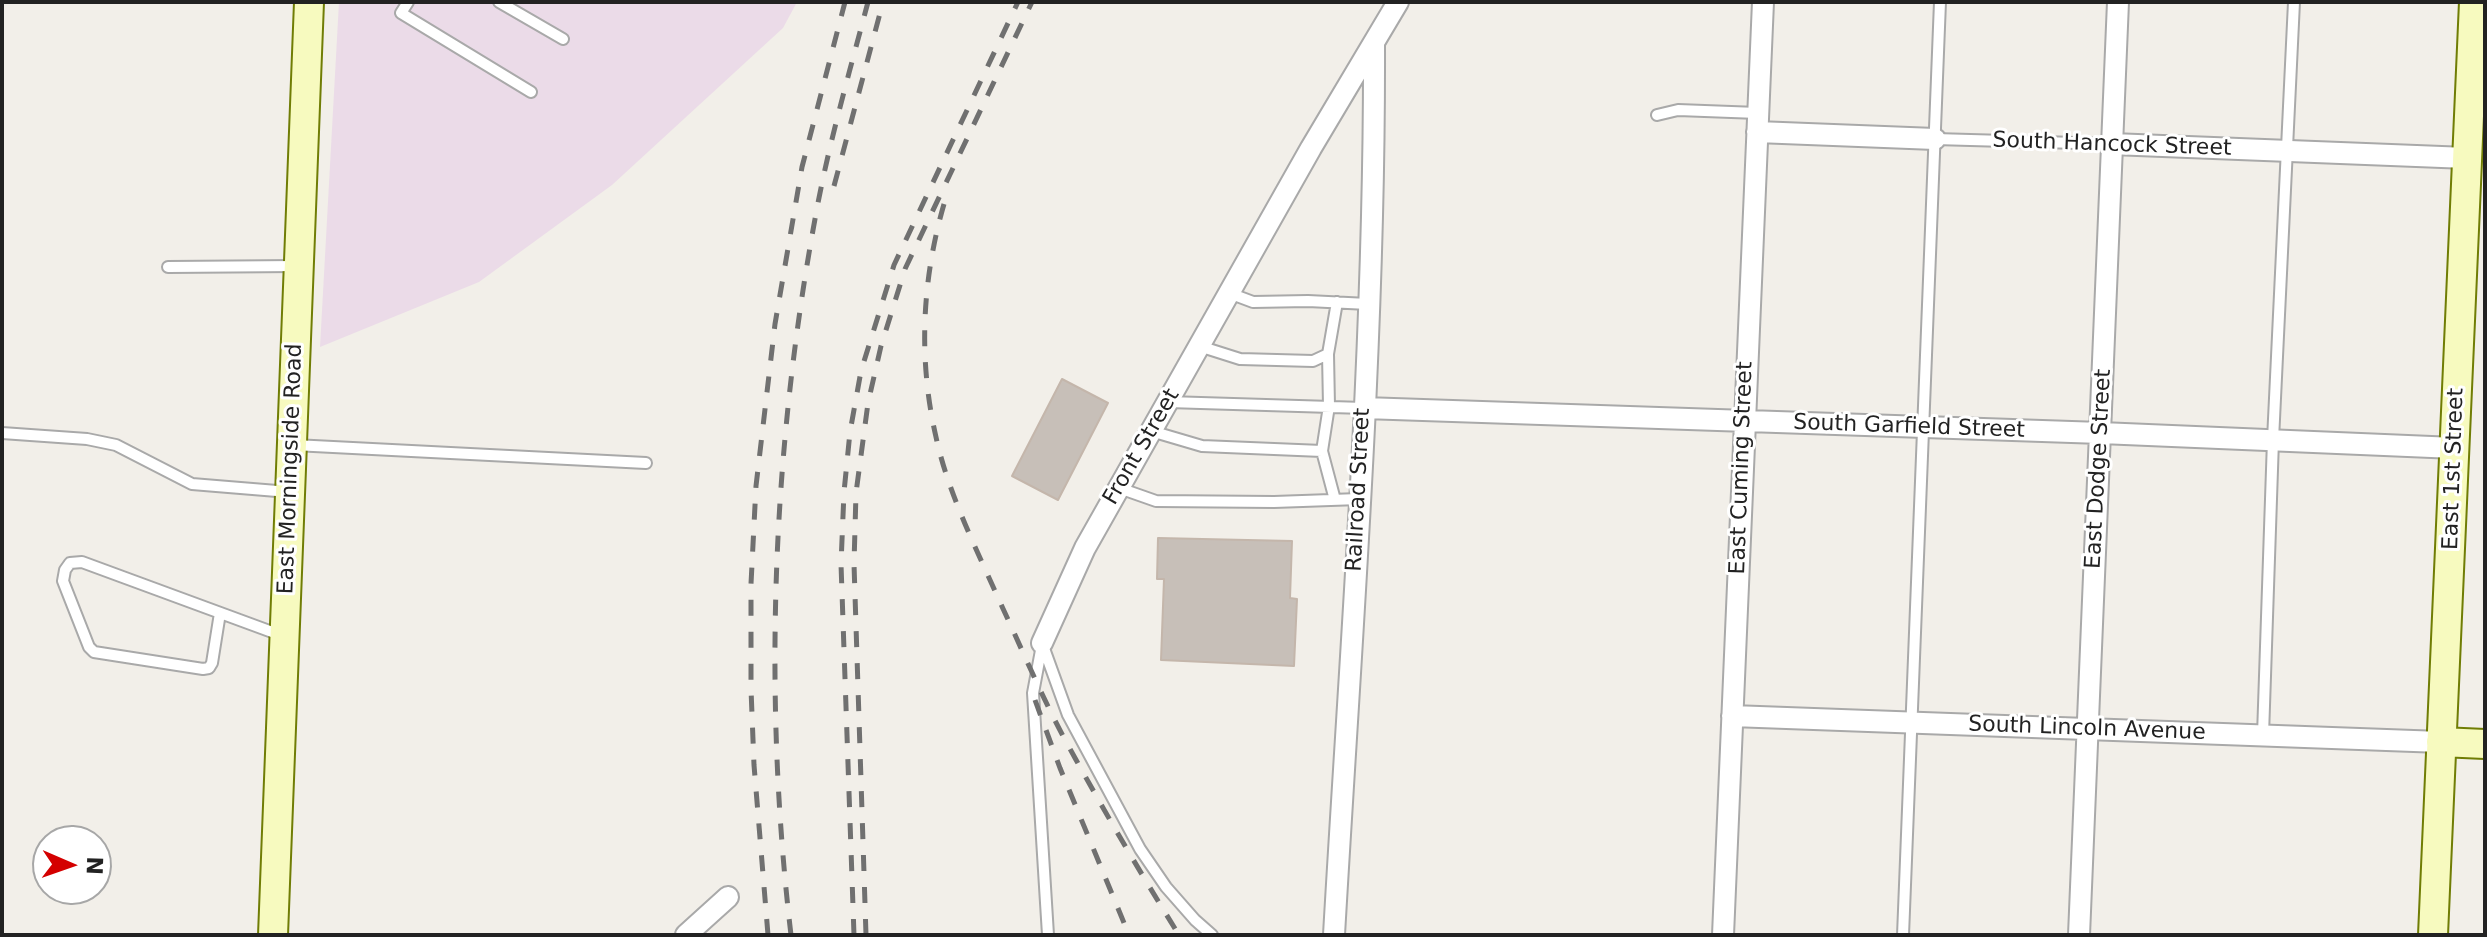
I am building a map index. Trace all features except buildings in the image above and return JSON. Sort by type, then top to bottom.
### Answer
[{"type":"street","name":"East Morningside Road","points":[[273,935],[309,2]]},
{"type":"street","name":"Front Street","points":[[1042,643],[1068,581],[1119,488],[1311,148],[1398,2]]},
{"type":"street","name":"East Cuming Street","points":[[1723,935],[1763,2]]},
{"type":"street","name":"East Dodge Street","points":[[2079,935],[2118,2]]},
{"type":"street","name":"East 1st Street","points":[[2433,935],[2474,2]]},
{"type":"street","name":"Railroad Street","points":[[1334,935],[1364,408],[1374,157],[1374,45]]},
{"type":"street","name":"South Hancock Street","points":[[1758,123],[1935,139]]},
{"type":"street","name":"South Hancock Street","points":[[2112,144],[2467,158]]},
{"type":"street","name":"South Garfield Street","points":[[1364,408],[2455,448]]},
{"type":"street","name":"South Lincoln Avenue","points":[[1732,716],[2441,742]]},
{"type":"street","points":[[2441,742],[2485,744]]},
{"type":"street","points":[[686,935],[728,897]]},
{"type":"lane","points":[[408,2],[401,13],[531,92]]},
{"type":"lane","points":[[499,2],[563,39]]},
{"type":"lane","points":[[1903,935],[1940,2]]},
{"type":"lane","points":[[2263,735],[2273,440],[2294,2]]},
{"type":"lane","points":[[1657,115],[1678,110],[1758,123]]},
{"type":"lane","name":"South Hancock Street","points":[[1935,139],[2112,144]]},
{"type":"lane","points":[[168,267],[299,266]]},
{"type":"lane","points":[[1229,293],[1253,302],[1368,304]]},
{"type":"lane","points":[[1335,500],[1322,451],[1329,406],[1328,354],[1337,302]]},
{"type":"lane","points":[[1199,346],[1240,359],[1313,361],[1328,354]]},
{"type":"lane","points":[[1168,402],[1364,408]]},
{"type":"lane","points":[[1151,431],[1202,446],[1322,451]]},
{"type":"lane","points":[[2,433],[87,439],[116,445],[192,484],[291,492]]},
{"type":"lane","points":[[292,445],[646,463]]},
{"type":"lane","points":[[1119,488],[1156,501],[1359,499]]},
{"type":"lane","points":[[220,613],[209,668],[94,652],[89,647],[63,581],[65,570],[70,563],[82,562],[285,636]]},
{"type":"lane","points":[[1042,643],[1068,715],[1140,849],[1166,887],[1212,935]]},
{"type":"lane","name":"Front Street","points":[[1042,643],[1033,693],[1048,935]]},
{"type":"shaded area","points":[[339,2],[797,2],[783,28],[612,185],[479,282],[320,347]]},
{"type":"railway","points":[[768,935],[751,689],[751,584],[756,486],[775,324],[802,167],[845,2]]},
{"type":"railway","points":[[791,935],[777,756],[776,576],[781,486],[800,307],[815,219],[832,137],[868,2]]},
{"type":"railway","points":[[834,186],[883,2]]},
{"type":"railway","points":[[854,935],[841,564],[850,432],[861,371],[894,265],[1018,2]]},
{"type":"railway","points":[[866,935],[854,564],[856,493],[868,403],[881,346],[905,269],[1032,2]]},
{"type":"railway","points":[[944,204],[931,262],[925,320],[930,408],[941,458],[972,540],[1059,729],[1179,935]]},
{"type":"railway","points":[[1035,700],[1129,935]]}]
